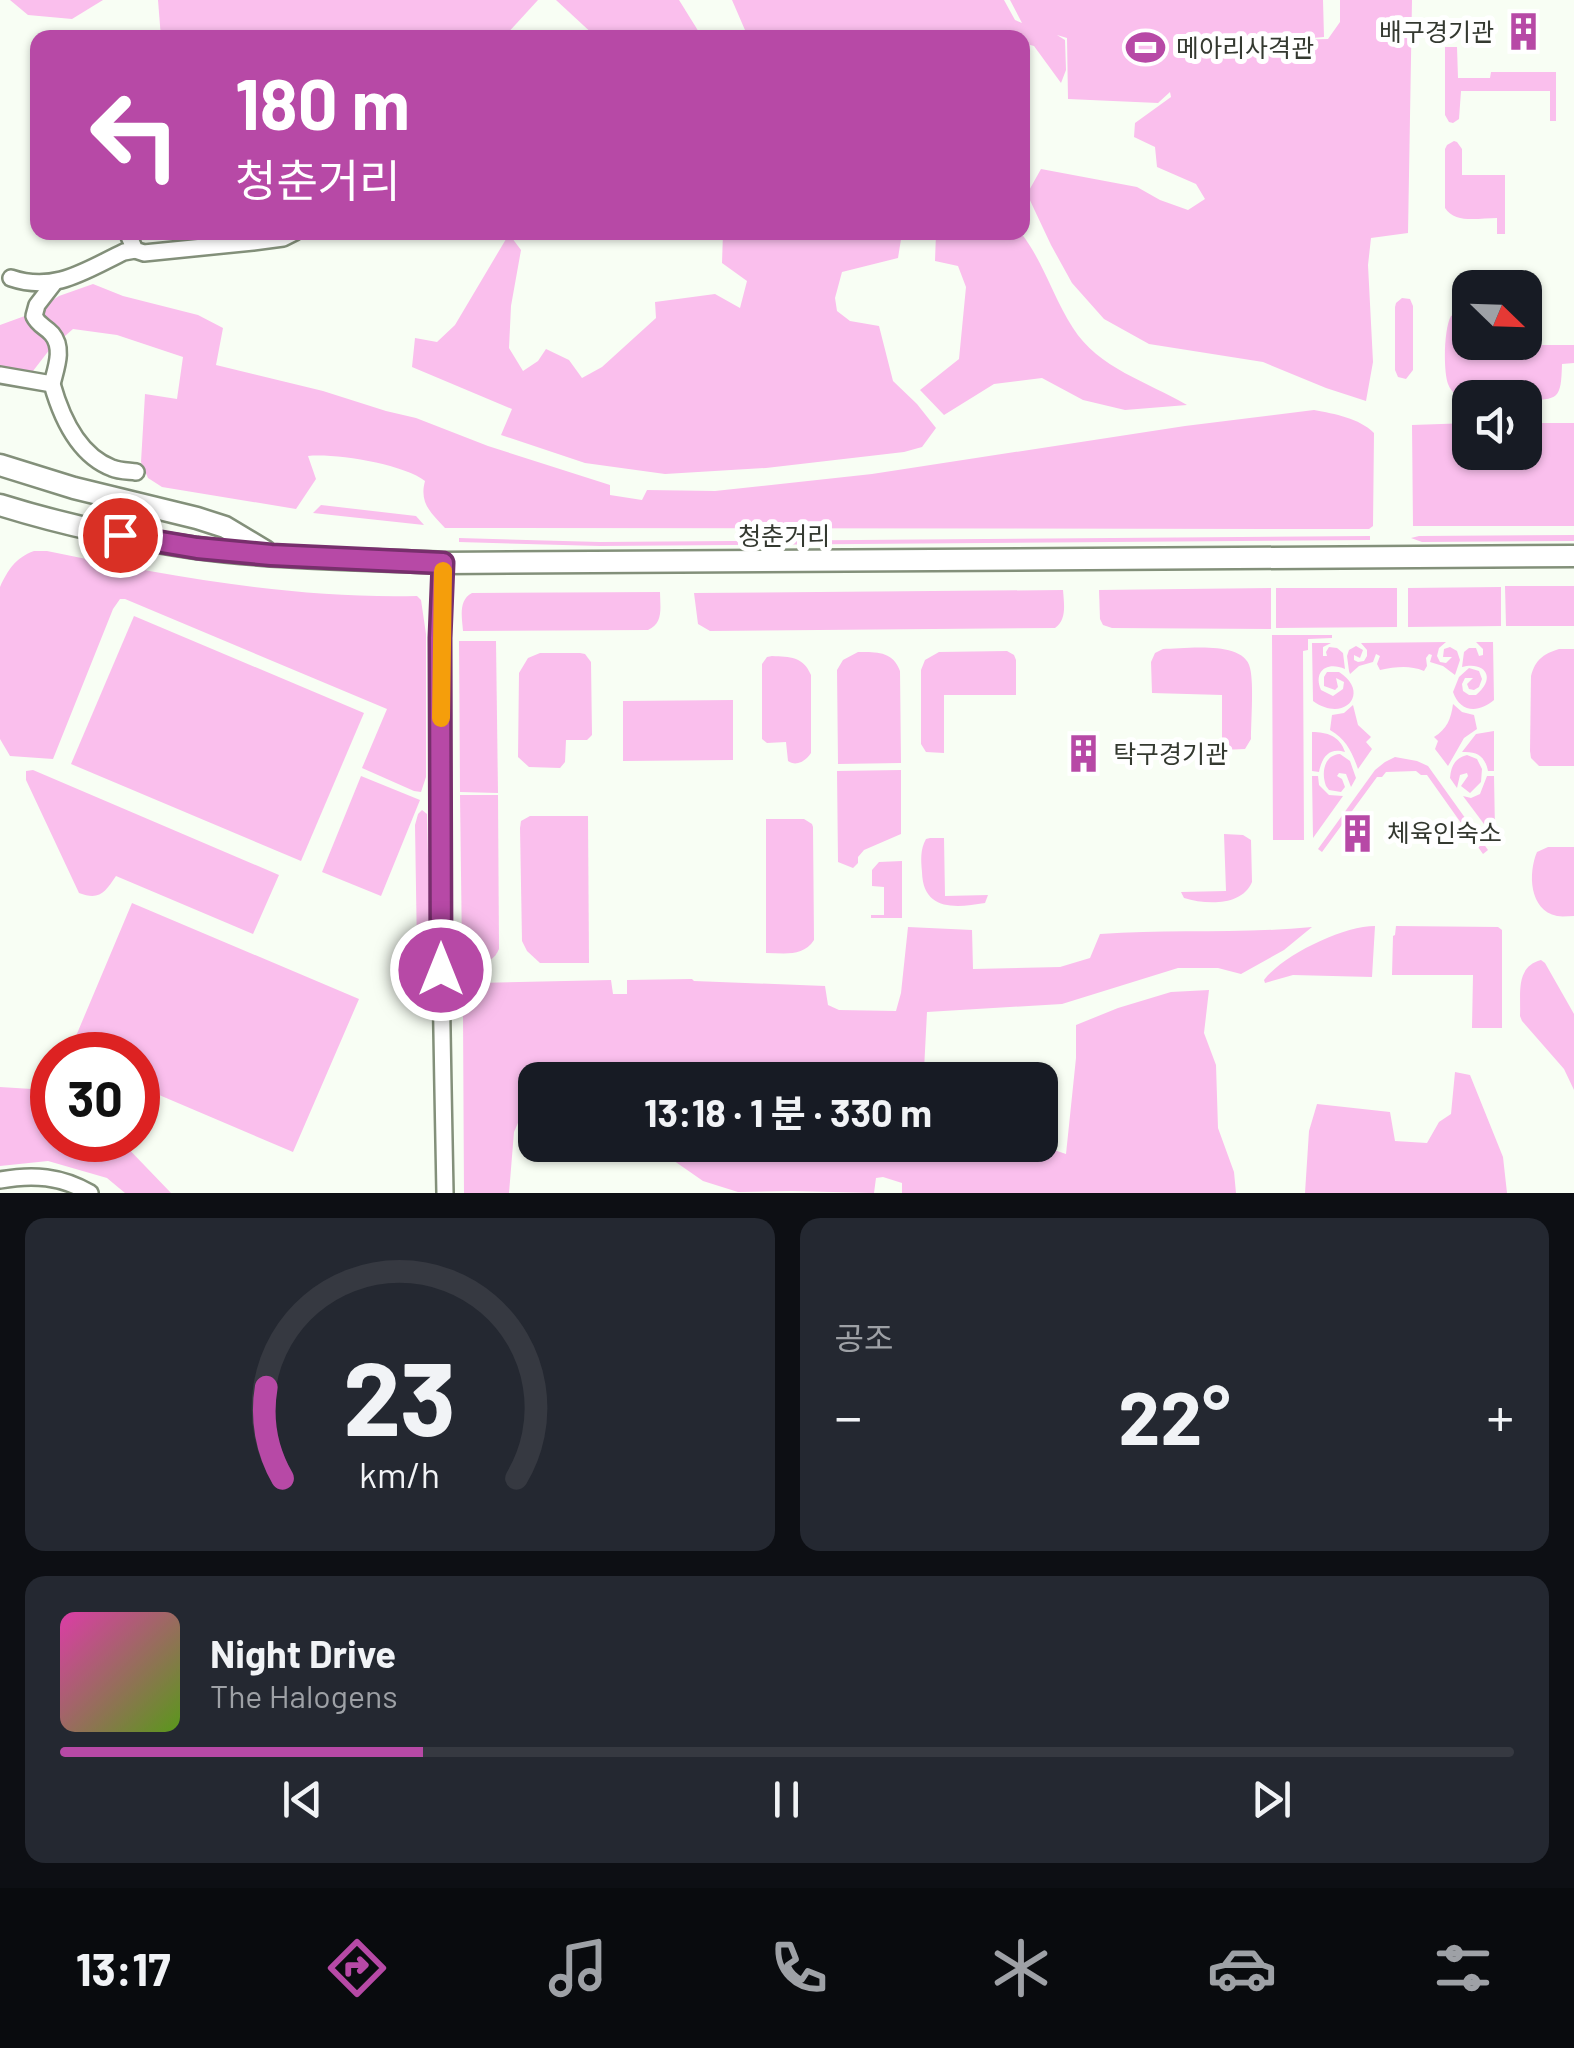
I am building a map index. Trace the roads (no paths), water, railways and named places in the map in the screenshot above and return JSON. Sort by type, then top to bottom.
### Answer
[{"type":"main road","points":[[0,465],[197,518],[225,528],[271,555]]},
{"type":"main road","name":"청춘거리","points":[[0,505],[120,535],[197,548],[443,563],[1574,556]]},
{"type":"street","points":[[131,240],[135,250]]},
{"type":"street","points":[[11,278],[30,284],[54,284],[124,252],[268,240]]},
{"type":"street","points":[[54,284],[37,305],[34,316],[53,335],[58,348],[52,384],[68,426],[86,452],[111,468],[136,472]]},
{"type":"street","points":[[0,375],[52,384]]},
{"type":"street","points":[[443,563],[441,982],[445,1193]]},
{"type":"street","points":[[0,1180],[50,1176],[90,1193]]},
{"type":"place","name":"배구경기관","points":[[1524,32]]},
{"type":"place","name":"메아리사격관","points":[[1146,48]]},
{"type":"place","name":"탁구경기관","points":[[1083,754]]},
{"type":"place","name":"체육인숙소","points":[[1357,833]]}]
